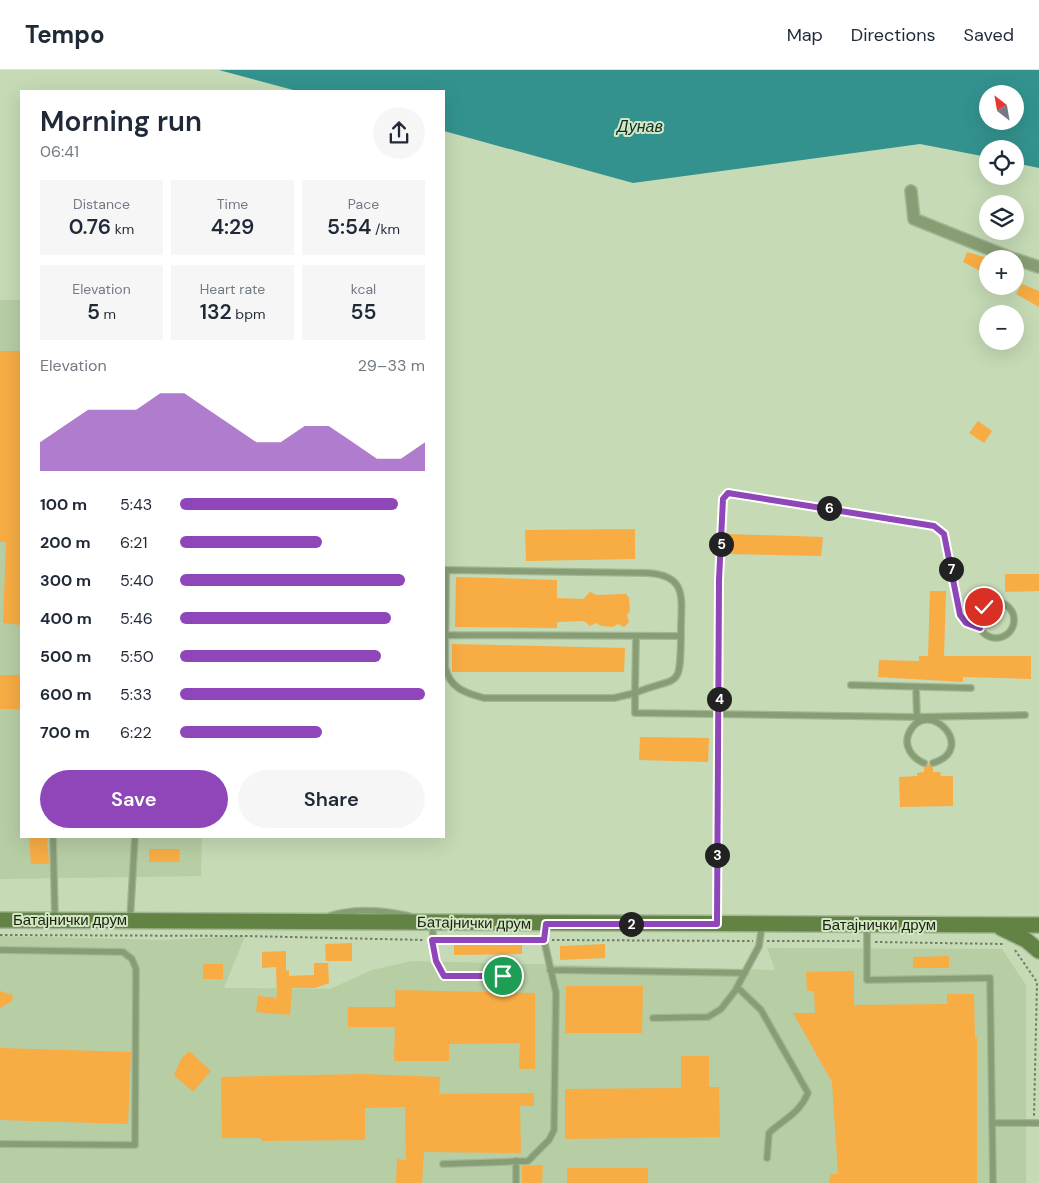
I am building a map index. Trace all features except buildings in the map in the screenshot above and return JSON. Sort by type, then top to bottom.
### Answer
[{"type":"main road","name":"Батајнички друм","points":[[0,920],[1039,925]]},
{"type":"main road","points":[[994,926],[1026,940],[1039,951]]},
{"type":"street","points":[[911,190],[914,219],[992,250]]},
{"type":"street","points":[[1024,262],[1039,267]]},
{"type":"lane","points":[[717,924],[719,580],[723,499],[728,493],[934,526],[944,534],[960,615],[966,623],[980,628],[983,633],[994,638],[1006,636],[1014,626],[1014,614],[1006,604],[1000,602],[988,604],[978,616],[980,628]]},
{"type":"lane","points":[[446,570],[647,573],[666,575],[673,578],[679,588],[681,666],[677,677],[670,683],[614,698],[484,698],[470,695],[456,687],[448,678],[445,666],[445,635],[446,570]]},
{"type":"lane","points":[[445,635],[681,636]]},
{"type":"lane","points":[[636,637],[635,713],[937,721],[943,725],[951,737],[949,751],[940,761],[933,763]]},
{"type":"lane","points":[[851,685],[970,688]]},
{"type":"lane","points":[[916,687],[917,720],[911,729],[907,743],[913,756],[924,764]]},
{"type":"lane","points":[[917,720],[1025,715]]},
{"type":"lane","points":[[53,838],[56,921]]},
{"type":"lane","points":[[130,920],[135,838]]},
{"type":"lane","points":[[432,923],[432,940],[436,961],[444,976],[503,976]]},
{"type":"lane","points":[[443,1164],[528,1161],[549,1140],[554,1130],[556,993],[544,940],[546,924]]},
{"type":"lane","points":[[653,1018],[708,1017],[721,1009],[745,973],[760,941],[762,924]]},
{"type":"lane","points":[[868,925],[867,980],[990,978],[993,1183]]},
{"type":"lane","points":[[0,950],[123,952],[132,959],[136,969],[136,1145],[0,1144]]},
{"type":"lane","points":[[550,970],[745,973]]},
{"type":"lane","points":[[737,987],[761,1010],[808,1093],[802,1106],[796,1113],[780,1122],[769,1133],[767,1158]]},
{"type":"lane","points":[[992,1123],[1037,1123]]},
{"type":"lane","points":[[516,1161],[516,1183]]},
{"type":"path","points":[[0,935],[1011,944],[1037,982],[1037,1123]]},
{"type":"shaded area","points":[[0,300],[20,300],[20,838],[202,838],[201,876],[0,879]]},
{"type":"shaded area","points":[[0,936],[164,940],[245,936],[224,988],[330,989],[372,970],[412,961],[775,970],[767,948],[1002,949],[1026,985],[1026,1183],[0,1183]]},
{"type":"water","name":"Дунав","points":[[219,70],[1039,70],[1039,168],[1024,165],[1024,140],[979,140],[979,155],[920,144],[633,183],[445,131],[445,90],[293,90]]},
{"type":"route","points":[[503,976],[444,976],[436,961],[432,940],[544,940],[546,924],[717,924],[719,580],[723,499],[728,493],[764,497],[934,526],[944,534],[947,543],[960,615],[966,623],[980,628],[978,616],[984,607]]}]
